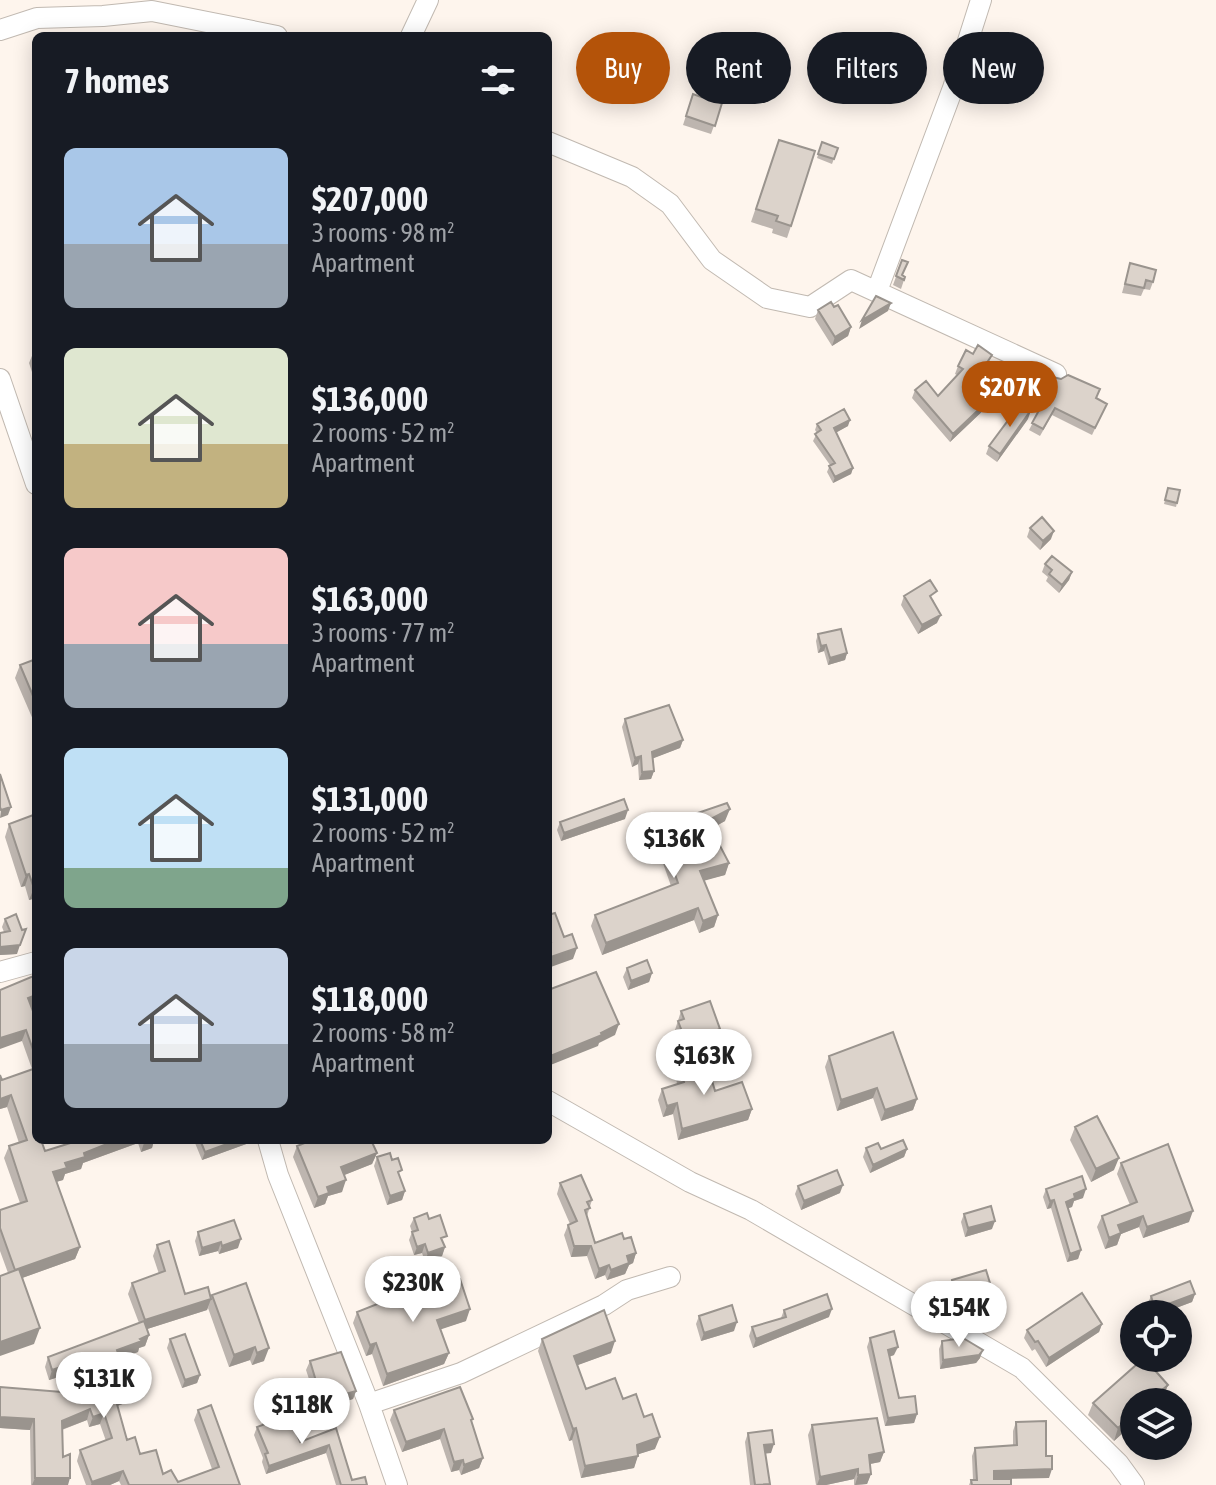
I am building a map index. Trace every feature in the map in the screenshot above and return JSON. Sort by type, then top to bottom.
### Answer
[{"type":"street","points":[[413,32],[428,0]]},
{"type":"street","points":[[877,291],[953,88],[981,0]]},
{"type":"street","points":[[0,30],[36,9],[103,16],[152,11],[257,32]]},
{"type":"street","points":[[552,144],[632,177],[670,204],[712,260],[767,298],[810,307],[851,280],[1056,374]]},
{"type":"street","points":[[0,379],[32,472]]},
{"type":"street","points":[[0,972],[32,963]]},
{"type":"street","points":[[552,1103],[690,1182],[751,1210],[1022,1368],[1118,1463],[1134,1485]]},
{"type":"street","points":[[269,1144],[278,1175],[369,1404],[397,1485]]},
{"type":"street","points":[[369,1404],[461,1373],[604,1305],[627,1290],[670,1277]]},
{"type":"building","points":[[690,104],[722,104],[715,126],[686,116]]},
{"type":"building","points":[[779,140],[815,151],[791,226],[776,221],[778,216],[756,209]]},
{"type":"building","points":[[822,142],[838,148],[834,159],[818,154]]},
{"type":"building","points":[[902,260],[908,262],[902,275],[904,280],[896,276]]},
{"type":"building","points":[[1130,263],[1156,270],[1153,282],[1146,280],[1144,288],[1125,284]]},
{"type":"building","points":[[876,296],[891,303],[862,320]]},
{"type":"building","points":[[831,302],[834,307],[838,305],[851,327],[835,337],[818,310]]},
{"type":"building","points":[[978,345],[992,355],[982,370],[1014,395],[1006,405],[993,396],[953,434],[915,390],[926,381],[938,396],[963,369],[958,366],[966,350],[973,354]]},
{"type":"building","points":[[1068,375],[1100,389],[1096,398],[1107,404],[1095,428],[1055,408],[1043,429],[1032,423],[1054,383],[1050,381],[1052,377],[1061,379]]},
{"type":"building","points":[[1021,403],[1031,410],[1000,454],[989,446]]},
{"type":"building","points":[[844,409],[850,420],[834,428],[853,468],[835,477],[829,466],[835,463],[815,434],[821,430],[817,424]]},
{"type":"building","points":[[1168,488],[1180,490],[1177,503],[1165,500]]},
{"type":"building","points":[[1042,517],[1054,531],[1043,541],[1030,528]]},
{"type":"building","points":[[1052,556],[1072,572],[1062,585],[1049,574],[1052,570],[1045,564]]},
{"type":"building","points":[[930,580],[937,591],[930,596],[941,615],[922,625],[904,596]]},
{"type":"building","points":[[841,629],[847,653],[830,658],[826,645],[821,646],[818,634]]},
{"type":"building","points":[[32,660],[32,694],[20,665]]},
{"type":"building","points":[[669,705],[683,740],[652,752],[654,771],[642,772],[641,756],[635,758],[625,719]]},
{"type":"building","points":[[0,774],[11,807],[1,810],[0,807]]},
{"type":"building","points":[[624,799],[628,810],[564,833],[560,822]]},
{"type":"building","points":[[727,803],[730,809],[707,821],[729,863],[700,871],[718,915],[703,921],[698,908],[606,943],[595,915],[678,883],[662,837],[675,833],[671,822]]},
{"type":"building","points":[[32,815],[32,882],[29,874],[26,875],[9,824]]},
{"type":"building","points":[[555,913],[564,937],[572,934],[577,948],[552,957],[552,914]]},
{"type":"building","points":[[16,914],[22,930],[26,929],[20,945],[0,947],[0,933],[10,931],[5,919]]},
{"type":"building","points":[[647,960],[652,973],[631,981],[627,968]]},
{"type":"building","points":[[596,972],[619,1024],[602,1035],[552,1055],[552,988]]},
{"type":"building","points":[[32,977],[32,996],[28,998],[32,1008],[32,1047],[26,1030],[0,1038],[0,990]]},
{"type":"building","points":[[710,1001],[720,1029],[691,1040],[688,1032],[683,1034],[678,1021],[684,1019],[681,1011]]},
{"type":"building","points":[[893,1032],[917,1099],[885,1110],[877,1088],[841,1100],[829,1056]]},
{"type":"building","points":[[706,1060],[715,1091],[742,1082],[752,1109],[682,1129],[677,1103],[667,1106],[662,1089],[684,1082],[680,1067]]},
{"type":"building","points":[[32,1069],[32,1144],[42,1144],[45,1151],[67,1144],[107,1144],[84,1153],[85,1157],[65,1163],[67,1168],[53,1172],[80,1247],[15,1270],[0,1228],[0,1210],[27,1201],[9,1146],[27,1140],[11,1095],[0,1099],[0,1075],[2,1080]]},
{"type":"building","points":[[1097,1116],[1119,1158],[1096,1169],[1075,1127]]},
{"type":"building","points":[[903,1140],[907,1149],[873,1165],[866,1148],[878,1143],[881,1149]]},
{"type":"building","points":[[202,1144],[227,1144],[205,1152]]},
{"type":"building","points":[[373,1144],[377,1153],[341,1167],[346,1180],[327,1187],[329,1193],[318,1197],[297,1146]]},
{"type":"building","points":[[1168,1144],[1193,1211],[1147,1227],[1143,1216],[1118,1225],[1121,1233],[1109,1238],[1102,1216],[1137,1202],[1121,1163]]},
{"type":"building","points":[[390,1153],[392,1160],[398,1158],[402,1170],[398,1172],[405,1191],[390,1196],[377,1157]]},
{"type":"building","points":[[837,1170],[843,1185],[804,1201],[798,1186]]},
{"type":"building","points":[[581,1175],[592,1200],[587,1202],[590,1208],[585,1210],[595,1243],[622,1233],[624,1239],[631,1237],[636,1253],[627,1256],[629,1263],[611,1270],[609,1265],[599,1269],[591,1246],[574,1246],[568,1225],[577,1221],[560,1183]]},
{"type":"building","points":[[1082,1176],[1086,1189],[1066,1202],[1081,1250],[1070,1254],[1054,1200],[1050,1201],[1046,1189]]},
{"type":"building","points":[[991,1206],[995,1221],[968,1228],[964,1214]]},
{"type":"building","points":[[427,1213],[429,1219],[440,1215],[447,1236],[441,1238],[445,1247],[428,1253],[425,1244],[417,1247],[412,1232],[418,1230],[414,1218]]},
{"type":"building","points":[[234,1220],[241,1239],[222,1246],[221,1242],[202,1248],[198,1232]]},
{"type":"building","points":[[169,1241],[185,1294],[208,1287],[211,1299],[145,1320],[132,1283],[165,1271],[157,1245]]},
{"type":"building","points":[[19,1269],[40,1328],[0,1342],[0,1276]]},
{"type":"building","points":[[986,1270],[990,1283],[955,1293],[952,1280]]},
{"type":"building","points":[[460,1279],[470,1309],[437,1320],[449,1353],[387,1374],[376,1343],[370,1345],[357,1312],[405,1293]]},
{"type":"building","points":[[1190,1281],[1195,1294],[1179,1300],[1152,1300],[1151,1296]]},
{"type":"building","points":[[246,1283],[269,1348],[257,1353],[255,1347],[234,1355],[212,1295]]},
{"type":"building","points":[[1082,1293],[1102,1324],[1049,1358],[1027,1330]]},
{"type":"building","points":[[827,1294],[832,1309],[756,1339],[752,1327],[786,1317],[784,1310]]},
{"type":"building","points":[[732,1305],[737,1322],[704,1333],[699,1316]]},
{"type":"building","points":[[604,1310],[615,1341],[574,1356],[586,1389],[615,1378],[623,1399],[636,1394],[644,1417],[652,1414],[660,1437],[637,1445],[638,1456],[585,1466],[576,1428],[573,1429],[542,1339]]},
{"type":"building","points":[[144,1321],[149,1335],[140,1339],[142,1341],[117,1350],[132,1391],[115,1397],[127,1440],[135,1437],[140,1454],[156,1450],[163,1474],[171,1470],[178,1482],[219,1467],[198,1410],[211,1405],[240,1485],[129,1485],[123,1471],[92,1482],[80,1450],[112,1438],[104,1413],[93,1417],[90,1409],[62,1421],[63,1457],[70,1454],[70,1478],[35,1478],[34,1419],[0,1417],[0,1387],[62,1392],[96,1381],[88,1358],[52,1370],[48,1357]]},
{"type":"building","points":[[894,1331],[898,1347],[888,1350],[899,1398],[915,1396],[917,1414],[888,1418],[870,1338]]},
{"type":"building","points":[[185,1334],[200,1375],[185,1380],[170,1339]]},
{"type":"building","points":[[963,1338],[983,1350],[979,1355],[943,1360],[942,1341]]},
{"type":"building","points":[[341,1352],[356,1391],[322,1401],[310,1361]]},
{"type":"building","points":[[1128,1372],[1156,1372],[1168,1385],[1164,1388],[1120,1388],[1118,1428],[1093,1403]]},
{"type":"building","points":[[460,1387],[473,1419],[483,1458],[464,1465],[463,1460],[454,1462],[444,1429],[406,1442],[394,1410]]},
{"type":"building","points":[[276,1412],[278,1418],[289,1414],[300,1442],[336,1428],[352,1480],[365,1477],[367,1485],[341,1485],[329,1445],[269,1466],[265,1454],[268,1453],[257,1427],[268,1423],[265,1416]]},
{"type":"building","points":[[877,1418],[884,1452],[869,1455],[871,1474],[858,1475],[858,1469],[820,1477],[812,1425]]},
{"type":"building","points":[[1046,1421],[1046,1456],[1052,1456],[1052,1469],[994,1471],[994,1479],[1011,1479],[1011,1485],[972,1485],[971,1480],[977,1480],[975,1448],[1017,1445],[1016,1422]]},
{"type":"building","points":[[772,1430],[774,1444],[764,1445],[770,1484],[755,1485],[748,1433]]}]
